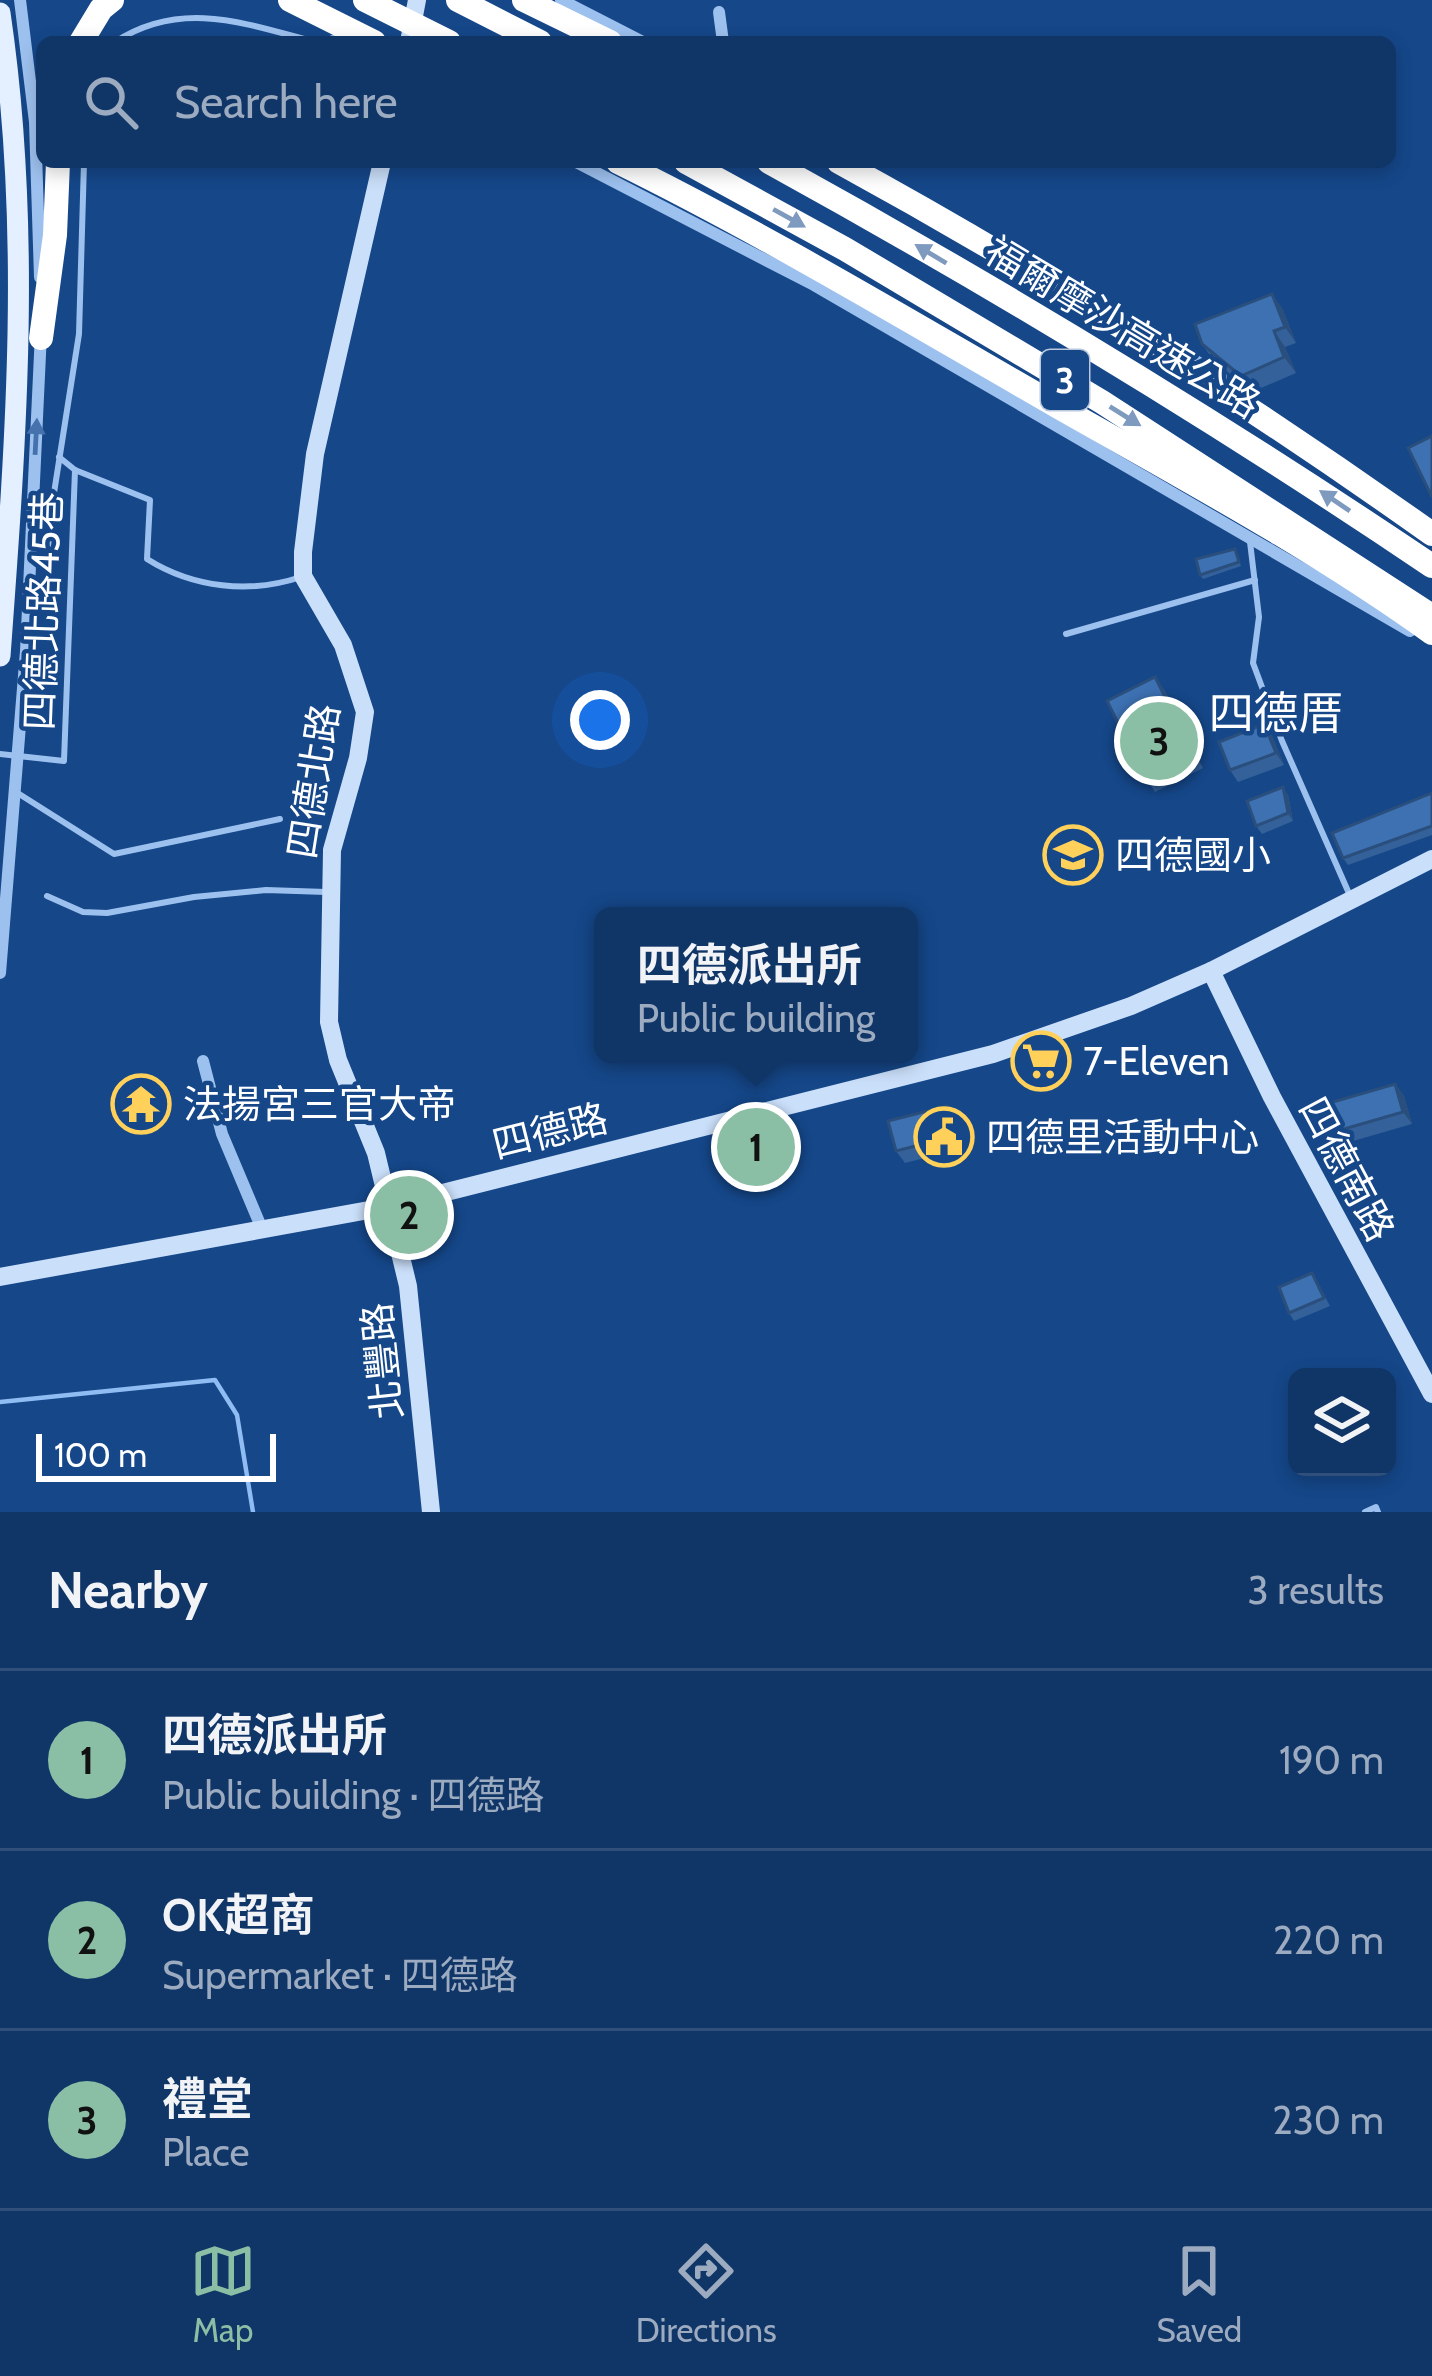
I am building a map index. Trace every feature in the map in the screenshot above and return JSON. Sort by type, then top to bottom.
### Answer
[{"type":"highway","points":[[85,36],[112,0]]},
{"type":"highway","points":[[290,0],[370,34]]},
{"type":"highway","points":[[458,0],[528,36]]},
{"type":"highway","points":[[524,0],[598,36]]},
{"type":"highway","points":[[370,6],[436,36]]},
{"type":"highway","points":[[41,338],[55,236],[58,168]]},
{"type":"highway","points":[[629,168],[831,276],[1092,426],[1432,633]]},
{"type":"highway","name":"福爾摩沙高速公路","points":[[697,168],[1102,402],[1432,616]]},
{"type":"highway","name":"福爾摩沙高速公路","points":[[779,168],[1121,366],[1271,458],[1432,566]]},
{"type":"highway","points":[[849,168],[1148,342],[1432,530]]},
{"type":"main road","points":[[0,13],[15,149],[21,328],[0,660]]},
{"type":"street","points":[[20,0],[36,158]]},
{"type":"street","points":[[562,0],[631,36]]},
{"type":"street","points":[[409,36],[410,2]]},
{"type":"street","points":[[719,12],[722,36]]},
{"type":"street","points":[[0,973],[26,651],[41,338],[36,168]]},
{"type":"street","points":[[304,576],[302,552],[315,454],[381,168]]},
{"type":"street","points":[[588,168],[814,285],[1432,644]]},
{"type":"street","points":[[646,198],[661,168]]},
{"type":"street","points":[[866,168],[1203,364],[1432,530]]},
{"type":"street","name":"四德北路","points":[[304,576],[343,645],[365,712],[358,758],[332,850],[329,1022],[338,1060],[376,1153],[391,1206]]},
{"type":"street","points":[[0,660],[16,660],[26,651]]},
{"type":"street","name":"四德路","points":[[0,1276],[391,1206],[993,1054],[1130,1006],[1211,971],[1432,859]]},
{"type":"street","name":"四德南路","points":[[1211,971],[1294,1140],[1432,1394]]},
{"type":"street","points":[[203,1061],[222,1134],[262,1228]]},
{"type":"street","name":"北豐路","points":[[391,1206],[408,1286],[431,1512]]},
{"type":"lane","points":[[370,6],[383,0]]},
{"type":"lane","points":[[211,8],[299,36]]},
{"type":"lane","points":[[122,36],[142,18]]},
{"type":"lane","points":[[26,651],[45,589],[79,334],[85,168]]},
{"type":"lane","name":"四德北路45巷","points":[[59,457],[75,470],[150,500],[148,559],[176,576],[253,588],[304,576]]},
{"type":"lane","name":"四德北路45巷","points":[[0,754],[64,761],[75,470]]},
{"type":"lane","points":[[1250,538],[1259,617],[1253,663],[1352,902]]},
{"type":"lane","points":[[1066,634],[1255,580]]},
{"type":"lane","points":[[14,790],[114,854],[280,818]]},
{"type":"lane","points":[[47,896],[82,912],[106,913],[194,896],[266,890],[330,893]]},
{"type":"lane","points":[[1365,1512],[1376,1507],[1378,1512]]},
{"type":"building","points":[[1272,294],[1285,327],[1274,331],[1284,357],[1241,376],[1202,344],[1195,324]]},
{"type":"building","points":[[1432,436],[1432,497],[1408,448]]},
{"type":"building","points":[[1235,549],[1239,562],[1200,575],[1196,559]]},
{"type":"building","points":[[1155,677],[1195,756],[1147,780],[1107,701]]},
{"type":"building","points":[[1264,724],[1276,753],[1230,770],[1219,742]]},
{"type":"building","points":[[1283,787],[1288,813],[1256,826],[1247,801]]},
{"type":"building","points":[[1432,793],[1432,826],[1343,858],[1332,833]]},
{"type":"building","points":[[1395,1084],[1403,1112],[1320,1136],[1312,1108]]},
{"type":"building","points":[[947,1106],[955,1136],[896,1151],[888,1121]]},
{"type":"building","points":[[1312,1273],[1324,1298],[1289,1313],[1279,1287]]},
{"type":"waterway","points":[[0,1402],[215,1380],[237,1415],[253,1512]]},
{"type":"place","name":"禮堂","points":[[1159,741]]},
{"type":"place","name":"四德國小","points":[[1073,855]]},
{"type":"place","name":"7-Eleven","points":[[1041,1061]]},
{"type":"place","name":"法揚宮三官大帝","points":[[141,1104]]},
{"type":"place","name":"四德里活動中心","points":[[944,1137]]},
{"type":"place","name":"四德派出所","points":[[756,1147]]},
{"type":"place","name":"OK超商","points":[[409,1215]]},
{"type":"district","name":"四德厝","points":[[1276,713]]}]
